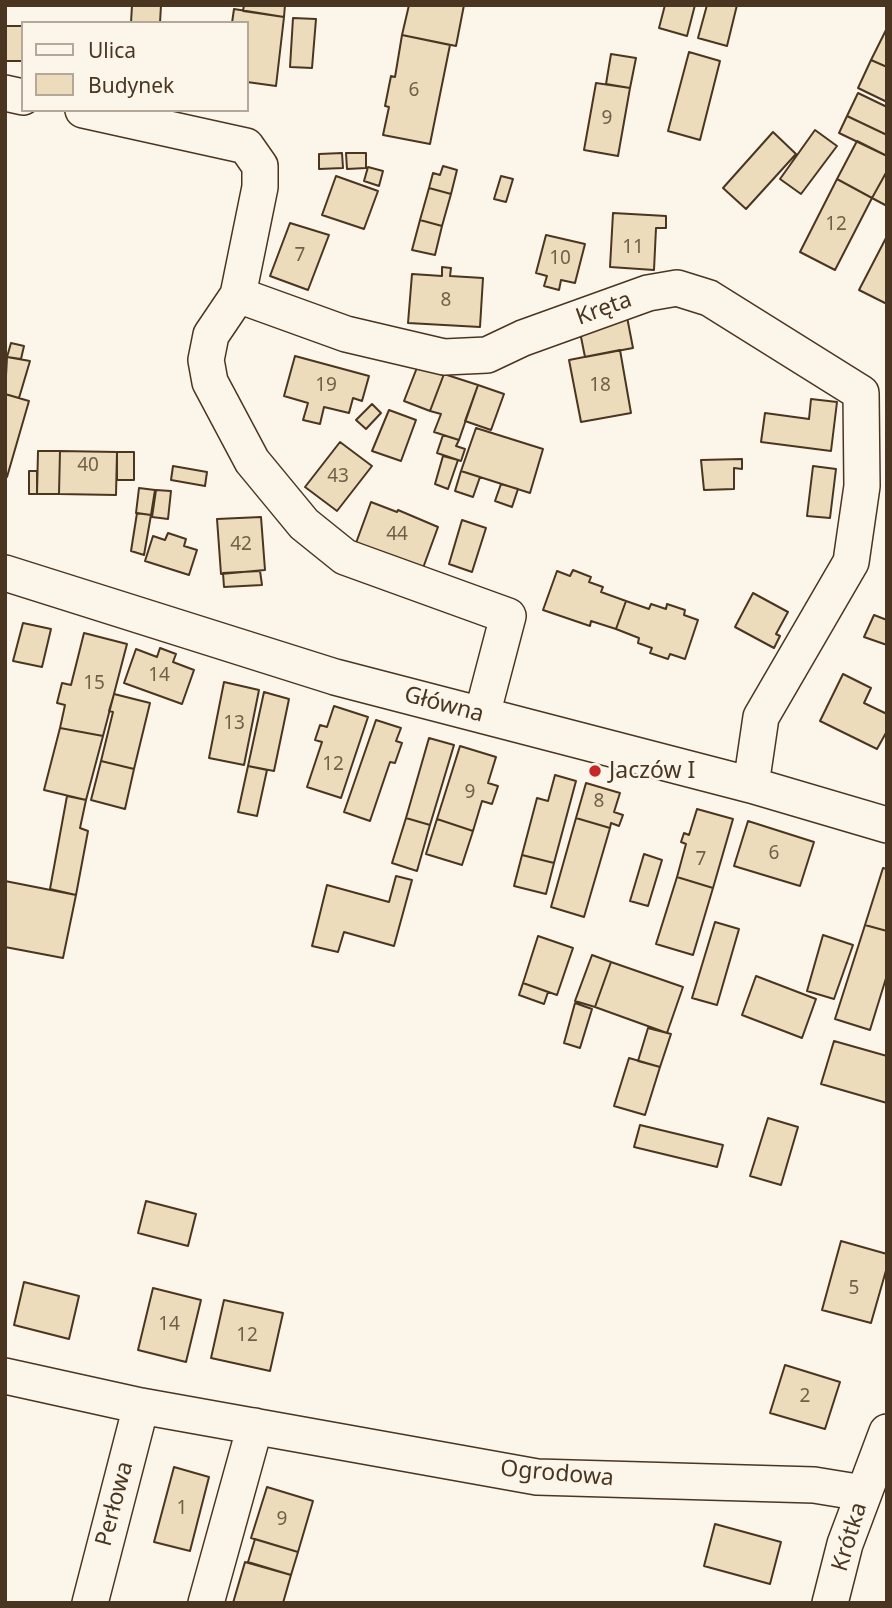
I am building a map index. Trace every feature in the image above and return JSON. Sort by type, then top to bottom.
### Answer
[{"type":"street","points":[[92,112],[246,146],[260,166],[260,187],[238,295],[211,335],[205,360],[210,382],[252,461],[304,524],[345,557],[508,616],[482,715]]},
{"type":"street","name":"Kręta","points":[[238,295],[346,334],[444,357],[487,355],[523,338],[649,293],[677,288],[709,298],[862,393],[862,486],[850,562],[761,717],[751,785]]},
{"type":"street","name":"Główna","points":[[5,573],[335,677],[751,785],[887,825]]},
{"type":"street","name":"Ogrodowa","points":[[5,1376],[141,1406],[537,1476],[814,1485],[863,1493]]},
{"type":"street","name":"Perłowa","points":[[90,1603],[141,1406]]},
{"type":"street","points":[[206,1603],[255,1426]]},
{"type":"street","name":"Krótka","points":[[830,1603],[845,1545],[887,1432]]},
{"type":"building","points":[[132,5],[161,5],[160,21],[131,21]]},
{"type":"building","points":[[244,5],[285,5],[284,17],[243,11]]},
{"type":"building","points":[[409,5],[464,5],[456,46],[402,35]]},
{"type":"building","points":[[665,5],[695,5],[687,36],[659,28]]},
{"type":"building","points":[[707,5],[737,5],[727,46],[698,38]]},
{"type":"building","points":[[234,9],[284,17],[276,86],[248,82],[248,21],[232,21]]},
{"type":"building","points":[[293,18],[316,19],[312,68],[290,67]]},
{"type":"building","points":[[5,26],[21,26],[21,61],[5,61]]},
{"type":"building","points":[[887,28],[887,67],[871,60]]},
{"type":"building","points":[[402,35],[450,45],[430,144],[383,135],[389,107],[385,106],[391,76],[395,77]]},
{"type":"building","points":[[689,52],[720,61],[700,140],[668,131]]},
{"type":"building","points":[[611,54],[636,58],[630,88],[606,84]]},
{"type":"building","points":[[871,60],[887,67],[887,102],[858,88]]},
{"type":"building","points":[[596,83],[630,88],[618,156],[584,150]]},
{"type":"building","points":[[858,93],[887,107],[887,135],[847,116]]},
{"type":"building","points":[[847,116],[887,135],[887,156],[839,133]]},
{"type":"building","points":[[815,130],[837,146],[801,194],[780,179]]},
{"type":"building","points":[[773,132],[796,154],[746,209],[723,188]]},
{"type":"building","points":[[857,141],[887,156],[887,171],[872,198],[837,179]]},
{"type":"building","points":[[342,153],[343,168],[319,169],[319,154]]},
{"type":"building","points":[[346,153],[366,153],[366,168],[347,169]]},
{"type":"building","points":[[443,166],[457,170],[451,194],[429,188],[433,173],[440,175]]},
{"type":"building","points":[[368,167],[383,171],[379,186],[364,181]]},
{"type":"building","points":[[887,171],[887,206],[872,198]]},
{"type":"building","points":[[336,176],[378,191],[364,229],[322,215]]},
{"type":"building","points":[[501,176],[513,179],[506,202],[494,199]]},
{"type":"building","points":[[837,179],[872,198],[835,270],[800,252]]},
{"type":"building","points":[[429,188],[451,194],[442,226],[420,220]]},
{"type":"building","points":[[613,213],[666,216],[666,228],[656,228],[654,270],[610,267]]},
{"type":"building","points":[[420,220],[442,226],[435,255],[412,250]]},
{"type":"building","points":[[290,223],[329,235],[308,290],[270,276]]},
{"type":"building","points":[[546,235],[585,244],[575,283],[561,280],[559,290],[544,286],[547,276],[536,273]]},
{"type":"building","points":[[887,236],[887,304],[859,290]]},
{"type":"building","points":[[442,267],[451,268],[450,276],[483,278],[480,327],[408,323],[412,274],[442,276]]},
{"type":"building","points":[[627,317],[633,348],[585,357],[579,327]]},
{"type":"building","points":[[11,343],[24,346],[21,359],[7,357]]},
{"type":"building","points":[[620,350],[631,413],[581,422],[569,360]]},
{"type":"building","points":[[295,356],[369,376],[362,401],[353,398],[349,413],[324,407],[320,424],[303,420],[308,403],[284,396]]},
{"type":"building","points":[[7,357],[30,361],[19,398],[5,394]]},
{"type":"building","points":[[418,365],[444,374],[430,411],[404,401]]},
{"type":"building","points":[[444,374],[478,385],[459,440],[434,432],[441,414],[430,411]]},
{"type":"building","points":[[478,385],[504,394],[491,430],[465,421]]},
{"type":"building","points":[[5,394],[29,401],[7,477],[5,477]]},
{"type":"building","points":[[811,399],[837,402],[831,451],[761,442],[765,413],[809,419]]},
{"type":"building","points":[[372,404],[381,413],[366,429],[356,420]]},
{"type":"building","points":[[389,410],[416,420],[401,461],[372,451]]},
{"type":"building","points":[[476,428],[543,449],[530,493],[461,471]]},
{"type":"building","points":[[443,435],[459,440],[456,446],[465,449],[461,461],[437,453]]},
{"type":"building","points":[[340,442],[372,466],[337,511],[305,487]]},
{"type":"building","points":[[38,451],[60,451],[59,494],[37,494]]},
{"type":"building","points":[[60,451],[117,452],[116,495],[59,494]]},
{"type":"building","points":[[117,452],[134,452],[134,480],[117,480]]},
{"type":"building","points":[[443,456],[458,460],[448,489],[435,484]]},
{"type":"building","points":[[742,459],[742,469],[734,468],[734,489],[704,490],[701,460]]},
{"type":"building","points":[[173,466],[207,472],[205,486],[171,480]]},
{"type":"building","points":[[813,466],[836,469],[830,518],[807,516]]},
{"type":"building","points":[[29,471],[37,471],[37,494],[29,494]]},
{"type":"building","points":[[461,471],[480,477],[473,497],[455,491]]},
{"type":"building","points":[[501,484],[518,489],[512,507],[495,501]]},
{"type":"building","points":[[139,488],[155,490],[151,515],[136,513]]},
{"type":"building","points":[[156,490],[171,491],[168,519],[152,517]]},
{"type":"building","points":[[371,502],[438,527],[423,568],[356,543]]},
{"type":"building","points":[[137,513],[151,515],[144,555],[131,551]]},
{"type":"building","points":[[261,517],[265,570],[221,574],[217,519]]},
{"type":"building","points":[[462,520],[486,528],[472,572],[449,564]]},
{"type":"building","points":[[168,533],[186,539],[184,546],[197,550],[189,575],[145,561],[153,536],[165,540]]},
{"type":"building","points":[[573,570],[591,577],[589,582],[603,587],[601,592],[626,601],[616,629],[591,621],[590,626],[543,610],[557,571],[570,576]]},
{"type":"building","points":[[260,571],[262,585],[224,587],[223,573]]},
{"type":"building","points":[[753,593],[788,612],[776,634],[780,636],[774,648],[735,627]]},
{"type":"building","points":[[626,601],[649,609],[651,604],[666,609],[667,604],[685,610],[684,615],[698,620],[685,659],[670,654],[668,659],[650,653],[652,648],[638,643],[639,638],[616,629]]},
{"type":"building","points":[[874,615],[887,620],[887,645],[864,637]]},
{"type":"building","points":[[23,623],[51,629],[42,667],[13,661]]},
{"type":"building","points":[[84,633],[127,644],[103,736],[60,728],[65,705],[57,703],[62,683],[71,685]]},
{"type":"building","points":[[160,648],[176,654],[173,662],[194,670],[182,704],[124,683],[136,649],[157,657]]},
{"type":"building","points":[[843,674],[871,688],[864,703],[887,714],[887,731],[877,749],[820,721]]},
{"type":"building","points":[[224,682],[259,690],[244,765],[209,758]]},
{"type":"building","points":[[264,692],[289,699],[274,771],[248,766]]},
{"type":"building","points":[[114,694],[150,703],[134,769],[101,761],[113,712],[109,711]]},
{"type":"building","points":[[334,706],[368,717],[341,798],[307,787],[322,742],[315,740],[320,725],[327,727]]},
{"type":"building","points":[[376,720],[401,728],[396,741],[402,743],[395,763],[390,762],[370,821],[344,812]]},
{"type":"building","points":[[60,728],[103,736],[86,800],[44,790]]},
{"type":"building","points":[[429,738],[454,745],[430,825],[406,818]]},
{"type":"building","points":[[460,746],[496,757],[488,783],[498,786],[492,804],[482,801],[473,831],[437,819]]},
{"type":"building","points":[[101,761],[134,769],[125,809],[91,800]]},
{"type":"building","points":[[248,766],[267,770],[257,816],[238,812]]},
{"type":"building","points":[[555,775],[576,781],[554,863],[522,855],[537,798],[548,801]]},
{"type":"building","points":[[586,783],[620,793],[614,812],[623,815],[619,826],[611,823],[610,828],[576,818]]},
{"type":"building","points":[[67,796],[86,800],[80,828],[88,831],[76,895],[50,889]]},
{"type":"building","points":[[697,809],[733,819],[713,888],[677,877],[686,844],[681,842],[684,833],[689,835]]},
{"type":"building","points":[[406,818],[430,825],[417,871],[392,863]]},
{"type":"building","points":[[576,818],[610,828],[584,917],[551,907]]},
{"type":"building","points":[[437,819],[473,831],[462,865],[426,854]]},
{"type":"building","points":[[748,821],[814,842],[800,886],[734,866]]},
{"type":"building","points":[[644,854],[662,860],[648,906],[630,901]]},
{"type":"building","points":[[522,855],[554,863],[546,894],[514,886]]},
{"type":"building","points":[[883,868],[887,869],[887,931],[865,925]]},
{"type":"building","points":[[396,876],[412,880],[394,946],[344,932],[338,952],[312,946],[327,885],[389,902]]},
{"type":"building","points":[[677,877],[713,888],[693,955],[656,944]]},
{"type":"building","points":[[5,881],[76,895],[63,958],[5,947]]},
{"type":"building","points":[[715,922],[739,929],[717,1005],[692,998]]},
{"type":"building","points":[[865,925],[887,931],[887,975],[870,1030],[835,1019]]},
{"type":"building","points":[[823,935],[853,945],[834,999],[807,991]]},
{"type":"building","points":[[538,936],[573,948],[557,995],[523,983]]},
{"type":"building","points":[[592,955],[611,962],[595,1007],[575,1001]]},
{"type":"building","points":[[611,962],[683,987],[667,1033],[595,1007]]},
{"type":"building","points":[[756,976],[816,999],[802,1038],[742,1015]]},
{"type":"building","points":[[523,983],[548,992],[544,1004],[519,995]]},
{"type":"building","points":[[575,1003],[592,1009],[580,1048],[564,1043]]},
{"type":"building","points":[[648,1028],[671,1034],[660,1067],[638,1061]]},
{"type":"building","points":[[834,1041],[887,1056],[887,1103],[821,1084]]},
{"type":"building","points":[[629,1058],[660,1067],[645,1115],[614,1106]]},
{"type":"building","points":[[768,1118],[798,1127],[781,1185],[750,1176]]},
{"type":"building","points":[[640,1125],[723,1145],[717,1167],[634,1147]]},
{"type":"building","points":[[146,1201],[196,1214],[188,1246],[138,1233]]},
{"type":"building","points":[[841,1241],[887,1254],[887,1267],[871,1323],[822,1310]]},
{"type":"building","points":[[24,1282],[79,1296],[69,1339],[14,1325]]},
{"type":"building","points":[[153,1288],[201,1300],[186,1362],[138,1350]]},
{"type":"building","points":[[224,1300],[283,1313],[270,1371],[211,1358]]},
{"type":"building","points":[[785,1365],[840,1382],[825,1429],[770,1413]]},
{"type":"building","points":[[174,1467],[209,1477],[190,1551],[154,1542]]},
{"type":"building","points":[[267,1487],[313,1501],[298,1552],[251,1538]]},
{"type":"building","points":[[715,1524],[781,1542],[770,1584],[704,1566]]},
{"type":"building","points":[[255,1539],[298,1552],[291,1575],[248,1562]]},
{"type":"building","points":[[245,1562],[291,1575],[283,1603],[233,1603]]},
{"type":"place","name":"Jaczów I","points":[[595,771]]}]
